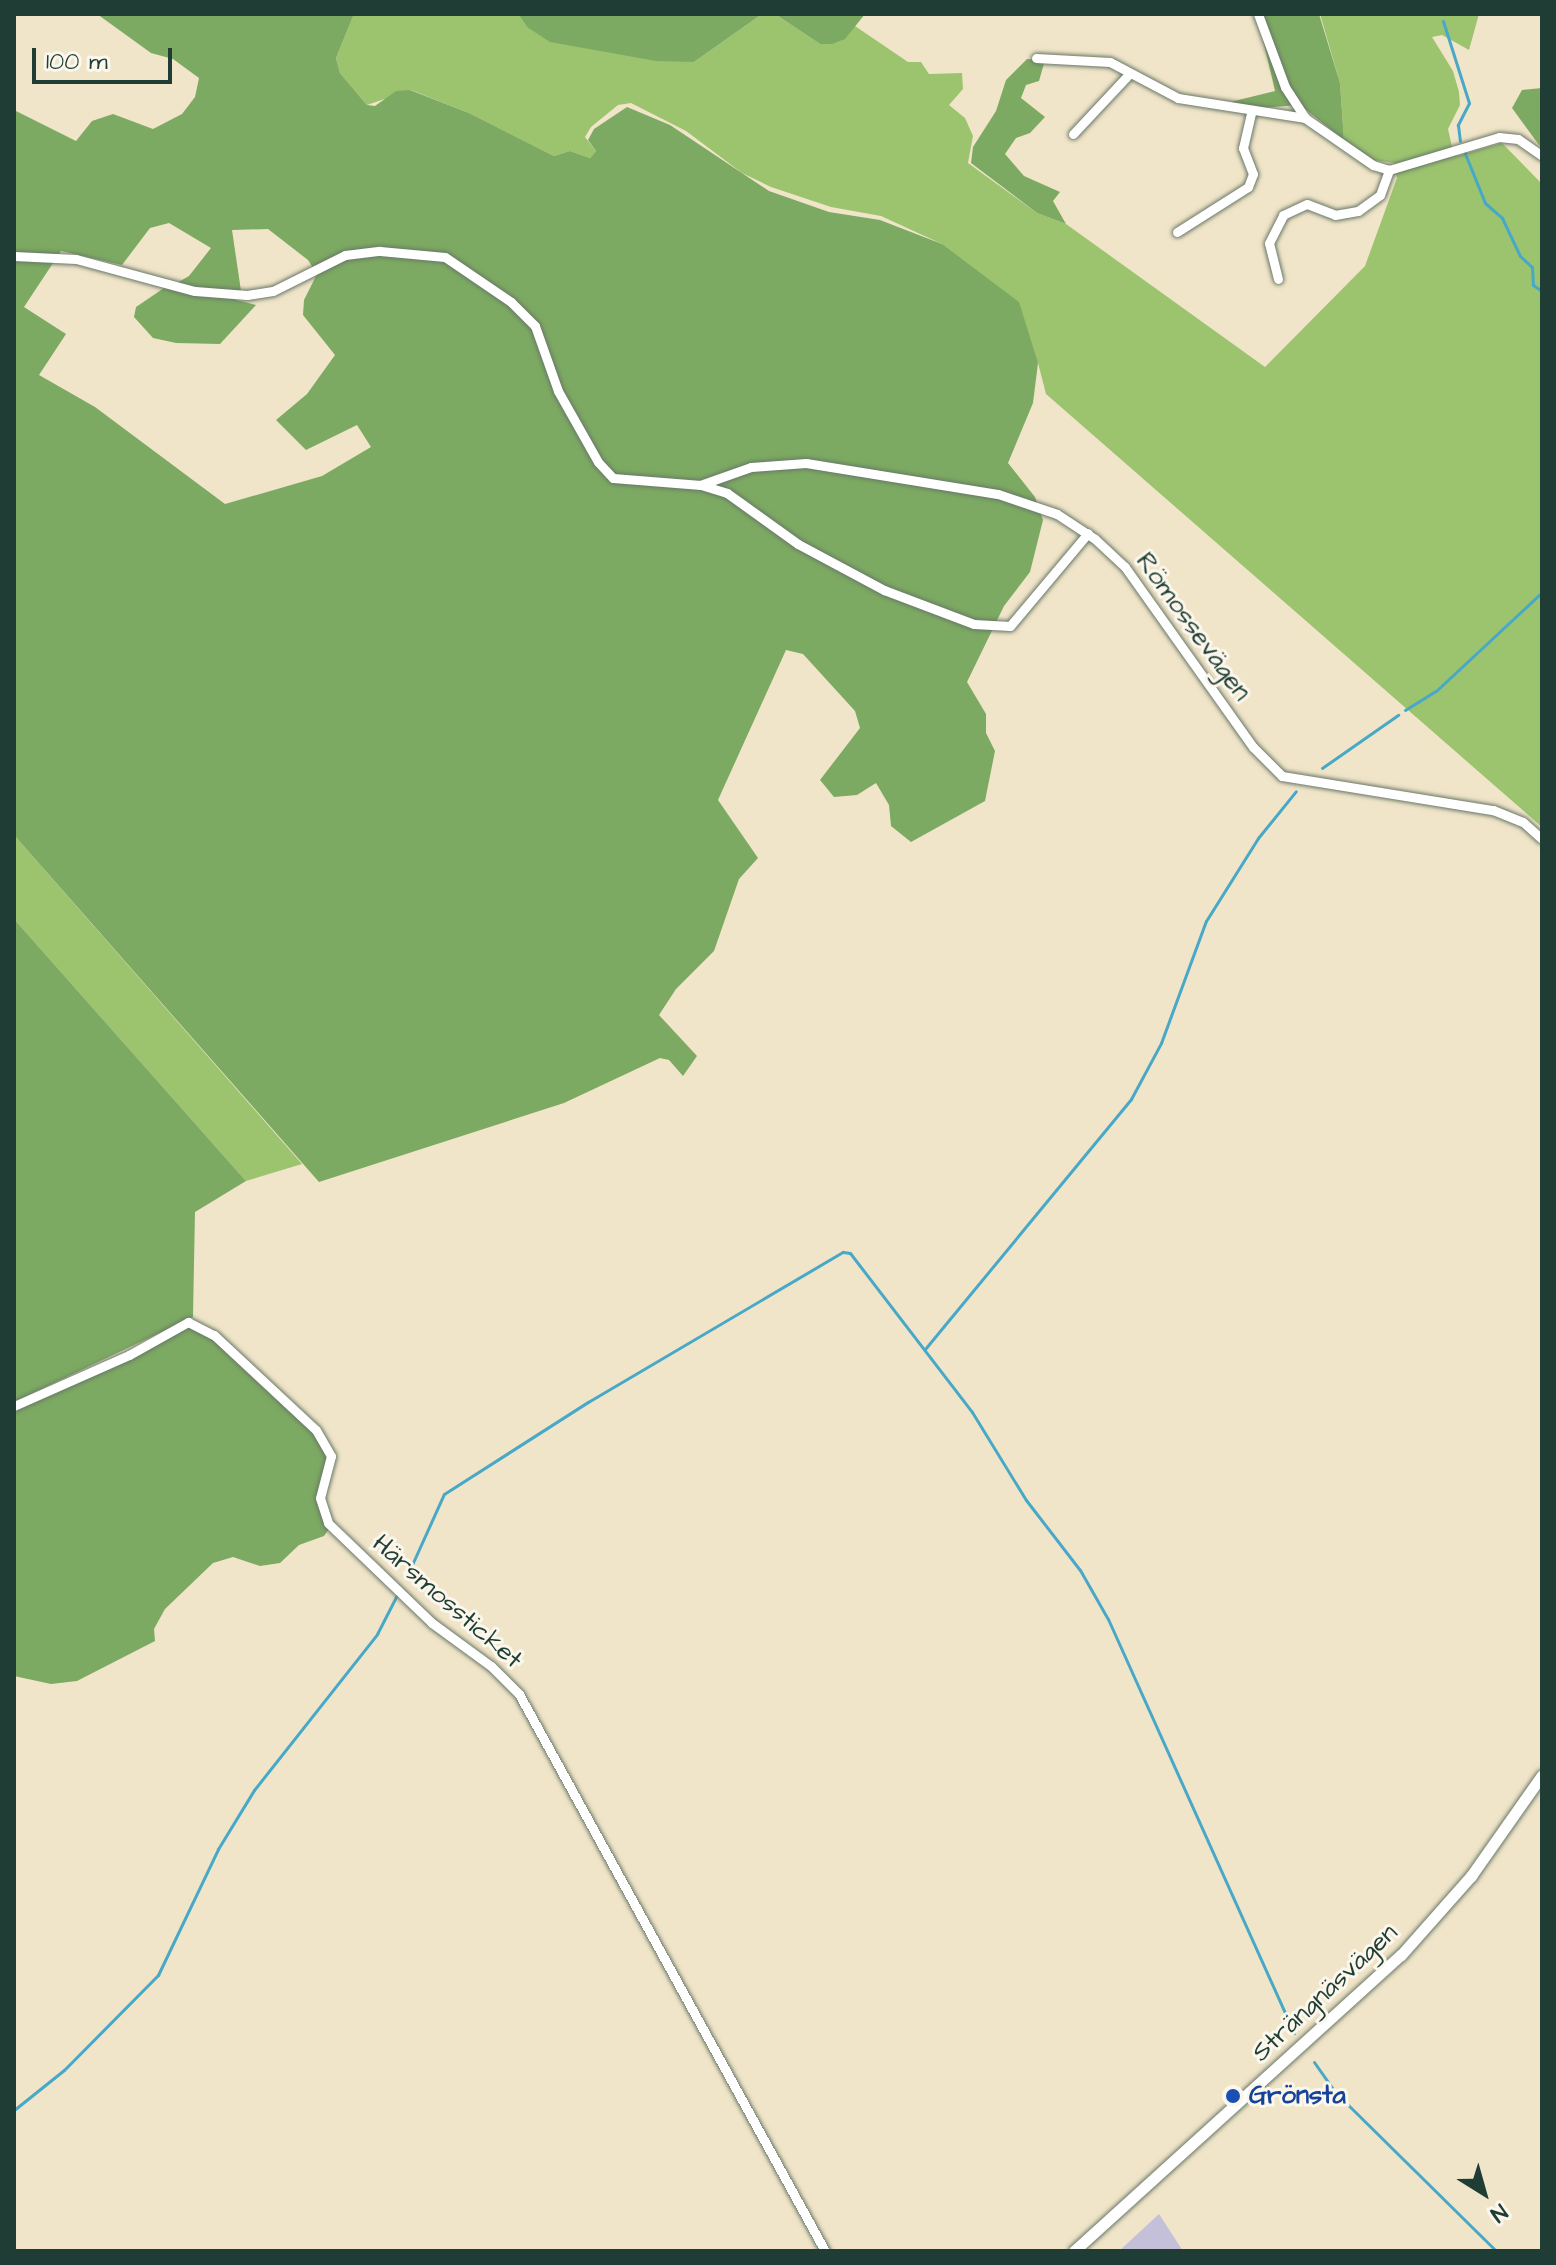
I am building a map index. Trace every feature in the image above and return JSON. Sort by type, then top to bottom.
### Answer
[{"type":"main road","name":"Strängnäsvägen","points":[[1074,2251],[1401,1955],[1471,1876],[1542,1775]]},
{"type":"street","points":[[1258,14],[1285,87],[1305,118],[1373,165],[1389,170],[1499,137],[1529,144],[1542,156]]},
{"type":"street","points":[[1036,58],[1095,59],[1178,98],[1251,112],[1305,118]]},
{"type":"street","points":[[1073,134],[1130,73]]},
{"type":"street","points":[[1177,232],[1248,187],[1253,174],[1243,148],[1251,112]]},
{"type":"street","points":[[1278,279],[1269,243],[1283,215],[1307,204],[1335,215],[1358,211],[1380,195],[1389,170]]},
{"type":"street","points":[[14,256],[76,259],[195,291],[247,295],[273,291],[345,255],[380,251],[445,257],[521,309],[535,326],[558,391],[605,471],[633,483],[700,485],[738,498],[786,537],[884,590],[974,624],[1010,626],[1088,533]]},
{"type":"street","name":"Römossevägen","points":[[700,485],[751,467],[806,463],[998,494],[1057,514],[1088,533],[1140,587],[1253,747],[1282,776],[1493,810],[1516,818],[1542,839]]},
{"type":"street","name":"Härsmossticket","points":[[14,1406],[129,1355],[188,1322],[214,1335],[316,1430],[331,1456],[320,1498],[328,1523],[432,1623],[500,1673],[519,1694],[825,2251]]},
{"type":"shaded area","points":[[1159,2214],[1183,2251],[1119,2251]]},
{"type":"green space","points":[[97,14],[354,14],[336,58],[340,73],[367,105],[375,106],[396,91],[410,90],[469,113],[554,156],[570,151],[590,158],[596,151],[588,140],[594,129],[627,107],[670,125],[769,191],[829,212],[880,220],[942,244],[1019,302],[1038,363],[1033,403],[1008,463],[1035,497],[1043,520],[1030,572],[1004,606],[967,682],[986,714],[986,733],[995,751],[985,801],[911,842],[891,826],[889,805],[876,783],[857,795],[834,797],[820,780],[860,728],[855,711],[803,654],[786,650],[718,800],[758,858],[739,879],[714,951],[676,989],[659,1015],[697,1056],[683,1076],[669,1060],[660,1058],[564,1103],[319,1182],[14,835],[14,110],[76,141],[92,121],[113,114],[153,129],[182,114],[195,97],[199,78],[173,59],[151,53]],"holes":[[[169,223],[211,248],[189,276],[175,284],[193,290],[241,291],[232,230],[268,229],[308,260],[317,274],[304,300],[303,315],[335,355],[307,394],[276,420],[306,450],[357,425],[371,447],[322,476],[225,504],[95,407],[39,375],[66,334],[24,307],[61,251],[122,265],[150,228]]]},
{"type":"green space","points":[[354,14],[518,14],[527,27],[694,62],[762,14],[775,14],[820,44],[855,26],[908,62],[921,62],[929,74],[962,73],[963,89],[949,105],[965,118],[973,136],[968,163],[1037,213],[1066,224],[1265,367],[1365,266],[1397,178],[1394,163],[1373,160],[1344,140],[1340,83],[1320,14],[1479,14],[1469,50],[1442,35],[1432,37],[1453,71],[1459,92],[1460,105],[1448,129],[1452,147],[1457,156],[1502,143],[1542,184],[1542,827],[1046,394],[1038,363],[942,244],[881,216],[831,207],[771,187],[742,173],[686,131],[631,103],[618,105],[591,127],[585,137],[596,151],[590,158],[570,151],[554,156],[469,113],[411,90],[367,105],[340,73],[336,58]]},
{"type":"green space","points":[[518,14],[762,14],[694,62],[656,61],[550,42],[527,27]]},
{"type":"green space","points":[[775,14],[865,14],[845,39],[820,44]]},
{"type":"green space","points":[[1257,14],[1319,14],[1340,83],[1344,140],[1300,105],[1247,109],[1222,104],[1275,91]]},
{"type":"green space","points":[[1027,59],[1045,60],[1039,81],[1026,85],[1021,98],[1045,117],[1030,133],[1016,138],[1005,154],[1024,176],[1060,192],[1053,201],[1066,224],[1037,213],[971,163],[973,147],[996,111],[1006,80]]},
{"type":"green space","points":[[1542,88],[1542,149],[1512,108],[1522,90]]},
{"type":"green space","points":[[164,288],[256,305],[220,344],[176,343],[153,338],[134,317],[136,307]]},
{"type":"green space","points":[[14,835],[302,1164],[246,1181],[14,919]]},
{"type":"green space","points":[[14,919],[246,1181],[195,1212],[193,1317],[14,1402]]},
{"type":"green space","points":[[187,1326],[198,1326],[306,1422],[328,1451],[319,1493],[329,1529],[324,1536],[299,1545],[280,1563],[260,1566],[233,1557],[213,1563],[165,1609],[154,1629],[155,1641],[77,1681],[51,1684],[14,1676],[14,1409],[135,1357]]},
{"type":"waterway","points":[[1443,21],[1469,103],[1458,125],[1460,141]]},
{"type":"waterway","points":[[1464,151],[1485,203],[1502,218],[1520,256],[1532,267],[1533,285],[1542,291]]},
{"type":"waterway","points":[[1405,710],[1436,691],[1542,592]]},
{"type":"waterway","points":[[1322,768],[1398,715]]},
{"type":"waterway","points":[[925,1349],[1131,1099],[1161,1043],[1206,921],[1258,838],[1296,791]]},
{"type":"waterway","points":[[406,1578],[444,1494],[588,1402],[843,1252],[850,1253],[972,1412],[1026,1500],[1080,1570],[1108,1619],[1294,2033]]},
{"type":"waterway","points":[[14,2110],[64,2070],[158,1975],[218,1849],[254,1790],[377,1634],[398,1593]]},
{"type":"waterway","points":[[1314,2062],[1336,2093],[1496,2251]]},
{"type":"place","name":"Grönsta","points":[[1233,2096]]}]
